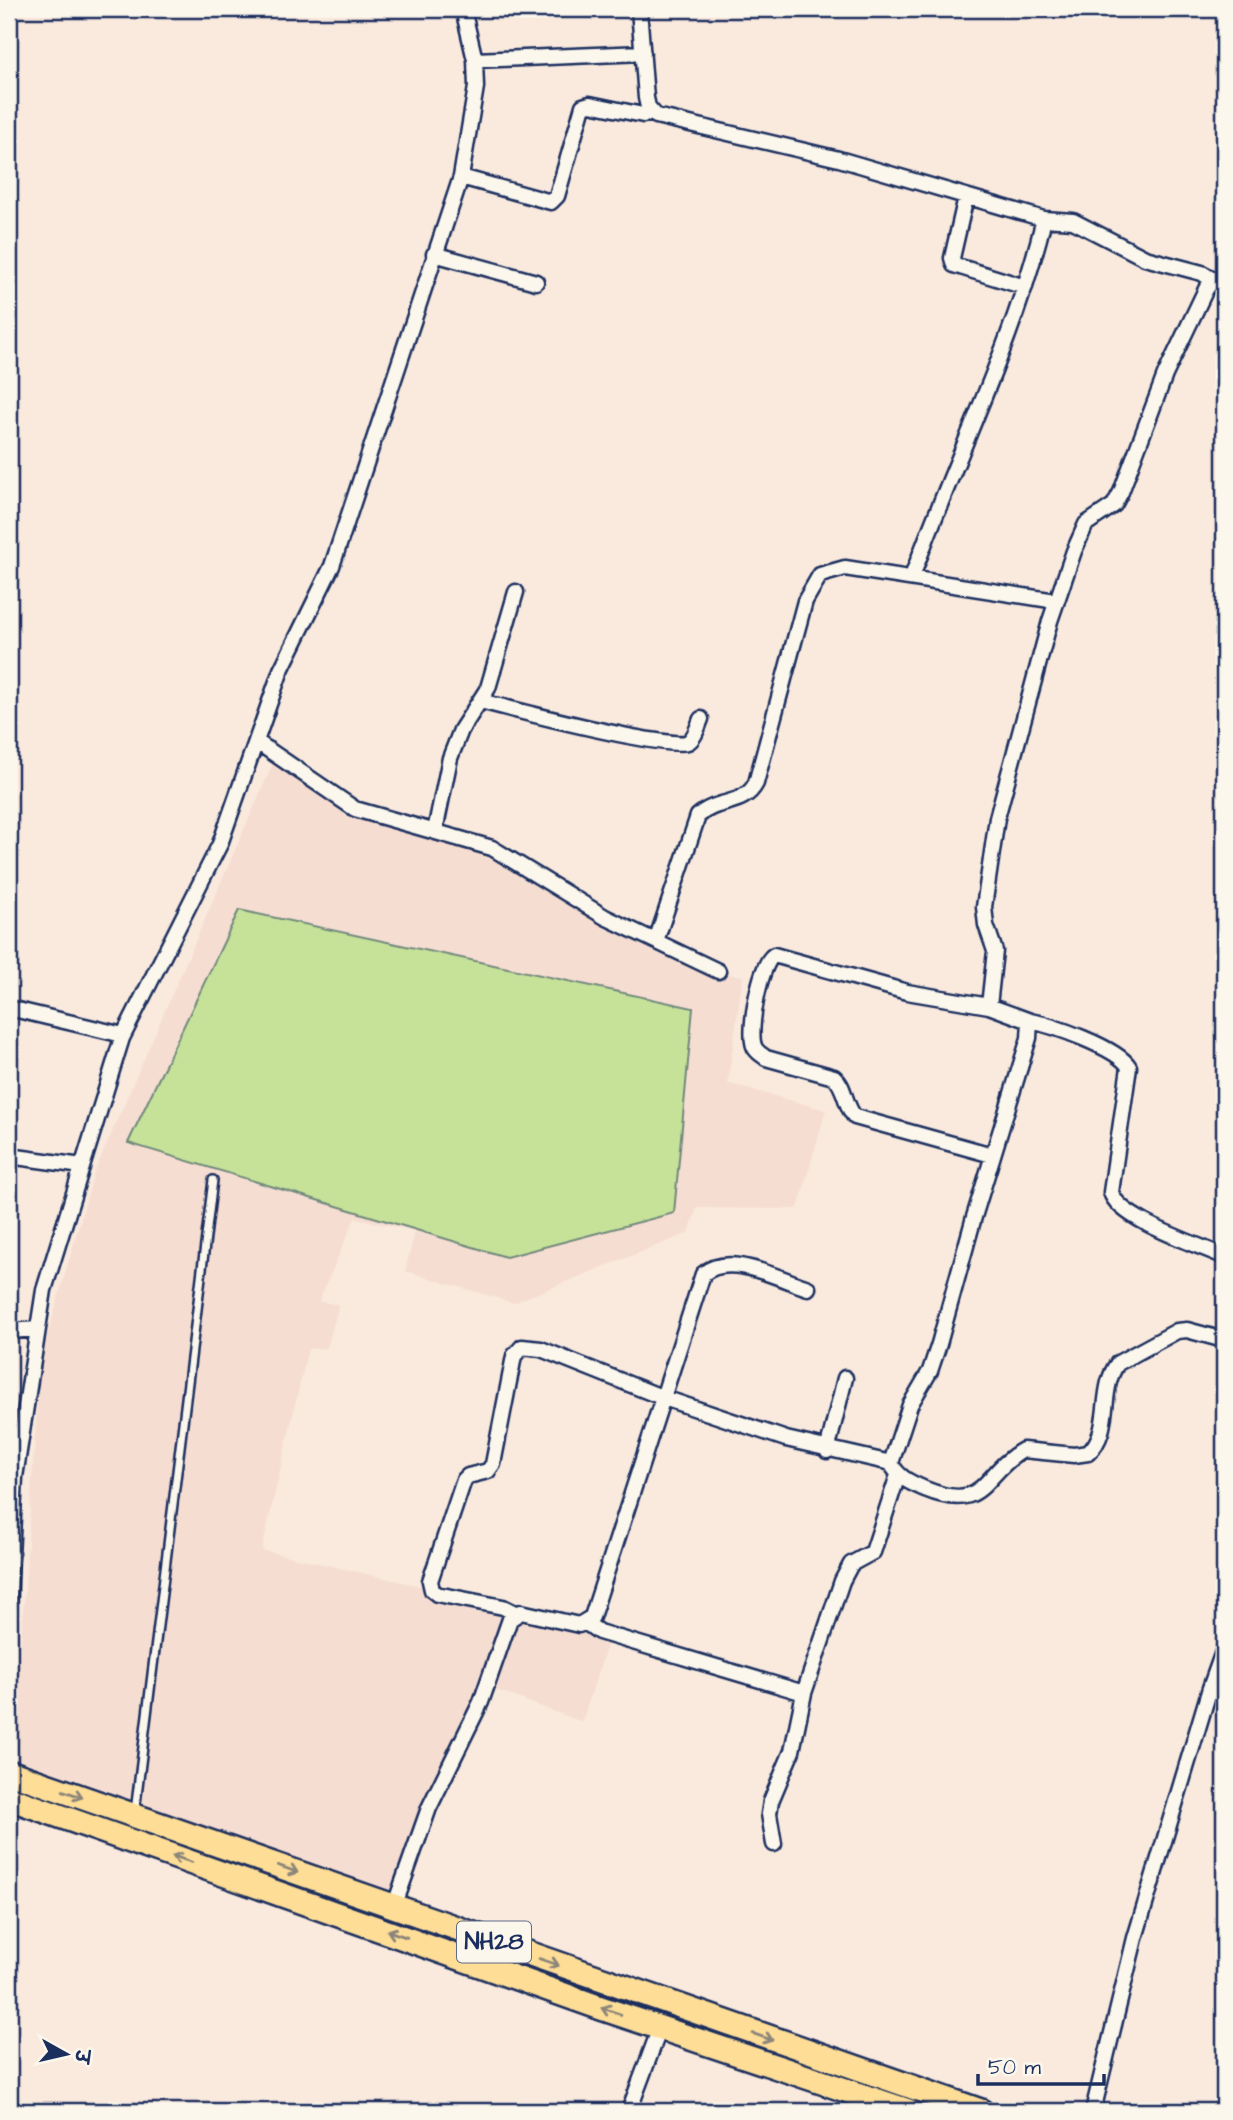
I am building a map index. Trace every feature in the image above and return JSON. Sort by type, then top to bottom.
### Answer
[{"type":"highway","name":"NH28","points":[[9,1772],[981,2111]]},
{"type":"highway","name":"NH28","points":[[9,1798],[660,2028],[908,2111]]},
{"type":"street","points":[[9,1597],[15,1477],[44,1290],[123,1035],[220,844],[281,670],[332,566],[461,177],[473,117],[475,60],[463,9]]},
{"type":"street","points":[[639,9],[646,98],[652,113]]},
{"type":"street","points":[[475,60],[643,54]]},
{"type":"street","points":[[461,177],[551,202],[557,196],[583,106],[590,104],[643,115],[652,113],[839,159],[1044,219],[1073,221],[1145,258],[1219,279]]},
{"type":"street","points":[[966,197],[952,258],[954,265],[1025,287]]},
{"type":"street","points":[[912,577],[968,440],[1025,287],[1044,219]]},
{"type":"street","points":[[434,254],[536,282]]},
{"type":"street","points":[[989,1006],[995,964],[984,907],[990,848],[1056,601],[1086,524],[1114,505],[1121,492],[1169,365],[1206,289],[1219,279]]},
{"type":"street","points":[[656,941],[698,816],[707,807],[743,799],[750,795],[756,783],[810,588],[820,575],[834,568],[912,577],[1056,601]]},
{"type":"street","points":[[435,831],[450,758],[461,730],[488,688],[516,592]]},
{"type":"street","points":[[480,701],[586,728],[679,744],[694,736],[701,719]]},
{"type":"street","points":[[257,742],[355,808],[492,848],[606,917],[718,971]]},
{"type":"street","points":[[992,1155],[855,1117],[848,1109],[839,1081],[834,1076],[766,1058],[757,1051],[752,1033],[763,968],[774,955],[907,992],[989,1006],[1103,1047],[1125,1060],[1129,1067],[1111,1192],[1114,1202],[1128,1214],[1223,1256]]},
{"type":"street","points":[[9,1008],[123,1035]]},
{"type":"street","points":[[774,1844],[769,1814],[771,1801],[795,1740],[804,1693],[851,1564],[866,1559],[879,1540],[910,1405],[930,1371],[939,1344],[992,1155],[1029,1038],[1030,1021]]},
{"type":"street","points":[[9,1156],[82,1166]]},
{"type":"street","points":[[808,1288],[736,1265],[711,1266],[703,1274],[697,1286],[664,1398],[598,1604],[586,1623],[579,1626],[515,1613],[503,1607],[437,1594],[430,1587],[464,1480],[468,1476],[488,1471],[493,1464],[517,1350],[528,1346],[664,1398],[827,1451],[894,1469],[939,1494],[967,1496],[978,1492],[1005,1463],[1023,1450],[1074,1455],[1087,1453],[1096,1446],[1108,1389],[1118,1363],[1177,1331],[1187,1330],[1224,1339]]},
{"type":"street","points":[[9,1331],[38,1329]]},
{"type":"street","points":[[827,1451],[845,1378]]},
{"type":"street","points":[[394,1907],[429,1808],[481,1702],[510,1619],[515,1613]]},
{"type":"street","points":[[586,1623],[599,1632],[804,1693]]},
{"type":"street","points":[[1093,2111],[1135,1938],[1224,1649]]},
{"type":"street","points":[[629,2111],[660,2028]]},
{"type":"lane","points":[[135,1815],[213,1180]]},
{"type":"shaded area","points":[[273,763],[362,818],[488,845],[694,970],[743,976],[728,1083],[826,1110],[798,1209],[697,1208],[689,1233],[513,1303],[405,1271],[415,1231],[355,1218],[319,1301],[339,1305],[327,1348],[308,1349],[262,1550],[612,1630],[582,1722],[496,1690],[450,1771],[400,1903],[13,1761],[40,1361],[94,1173]]},
{"type":"green space","points":[[239,910],[693,1008],[674,1213],[506,1257],[128,1143]]}]
